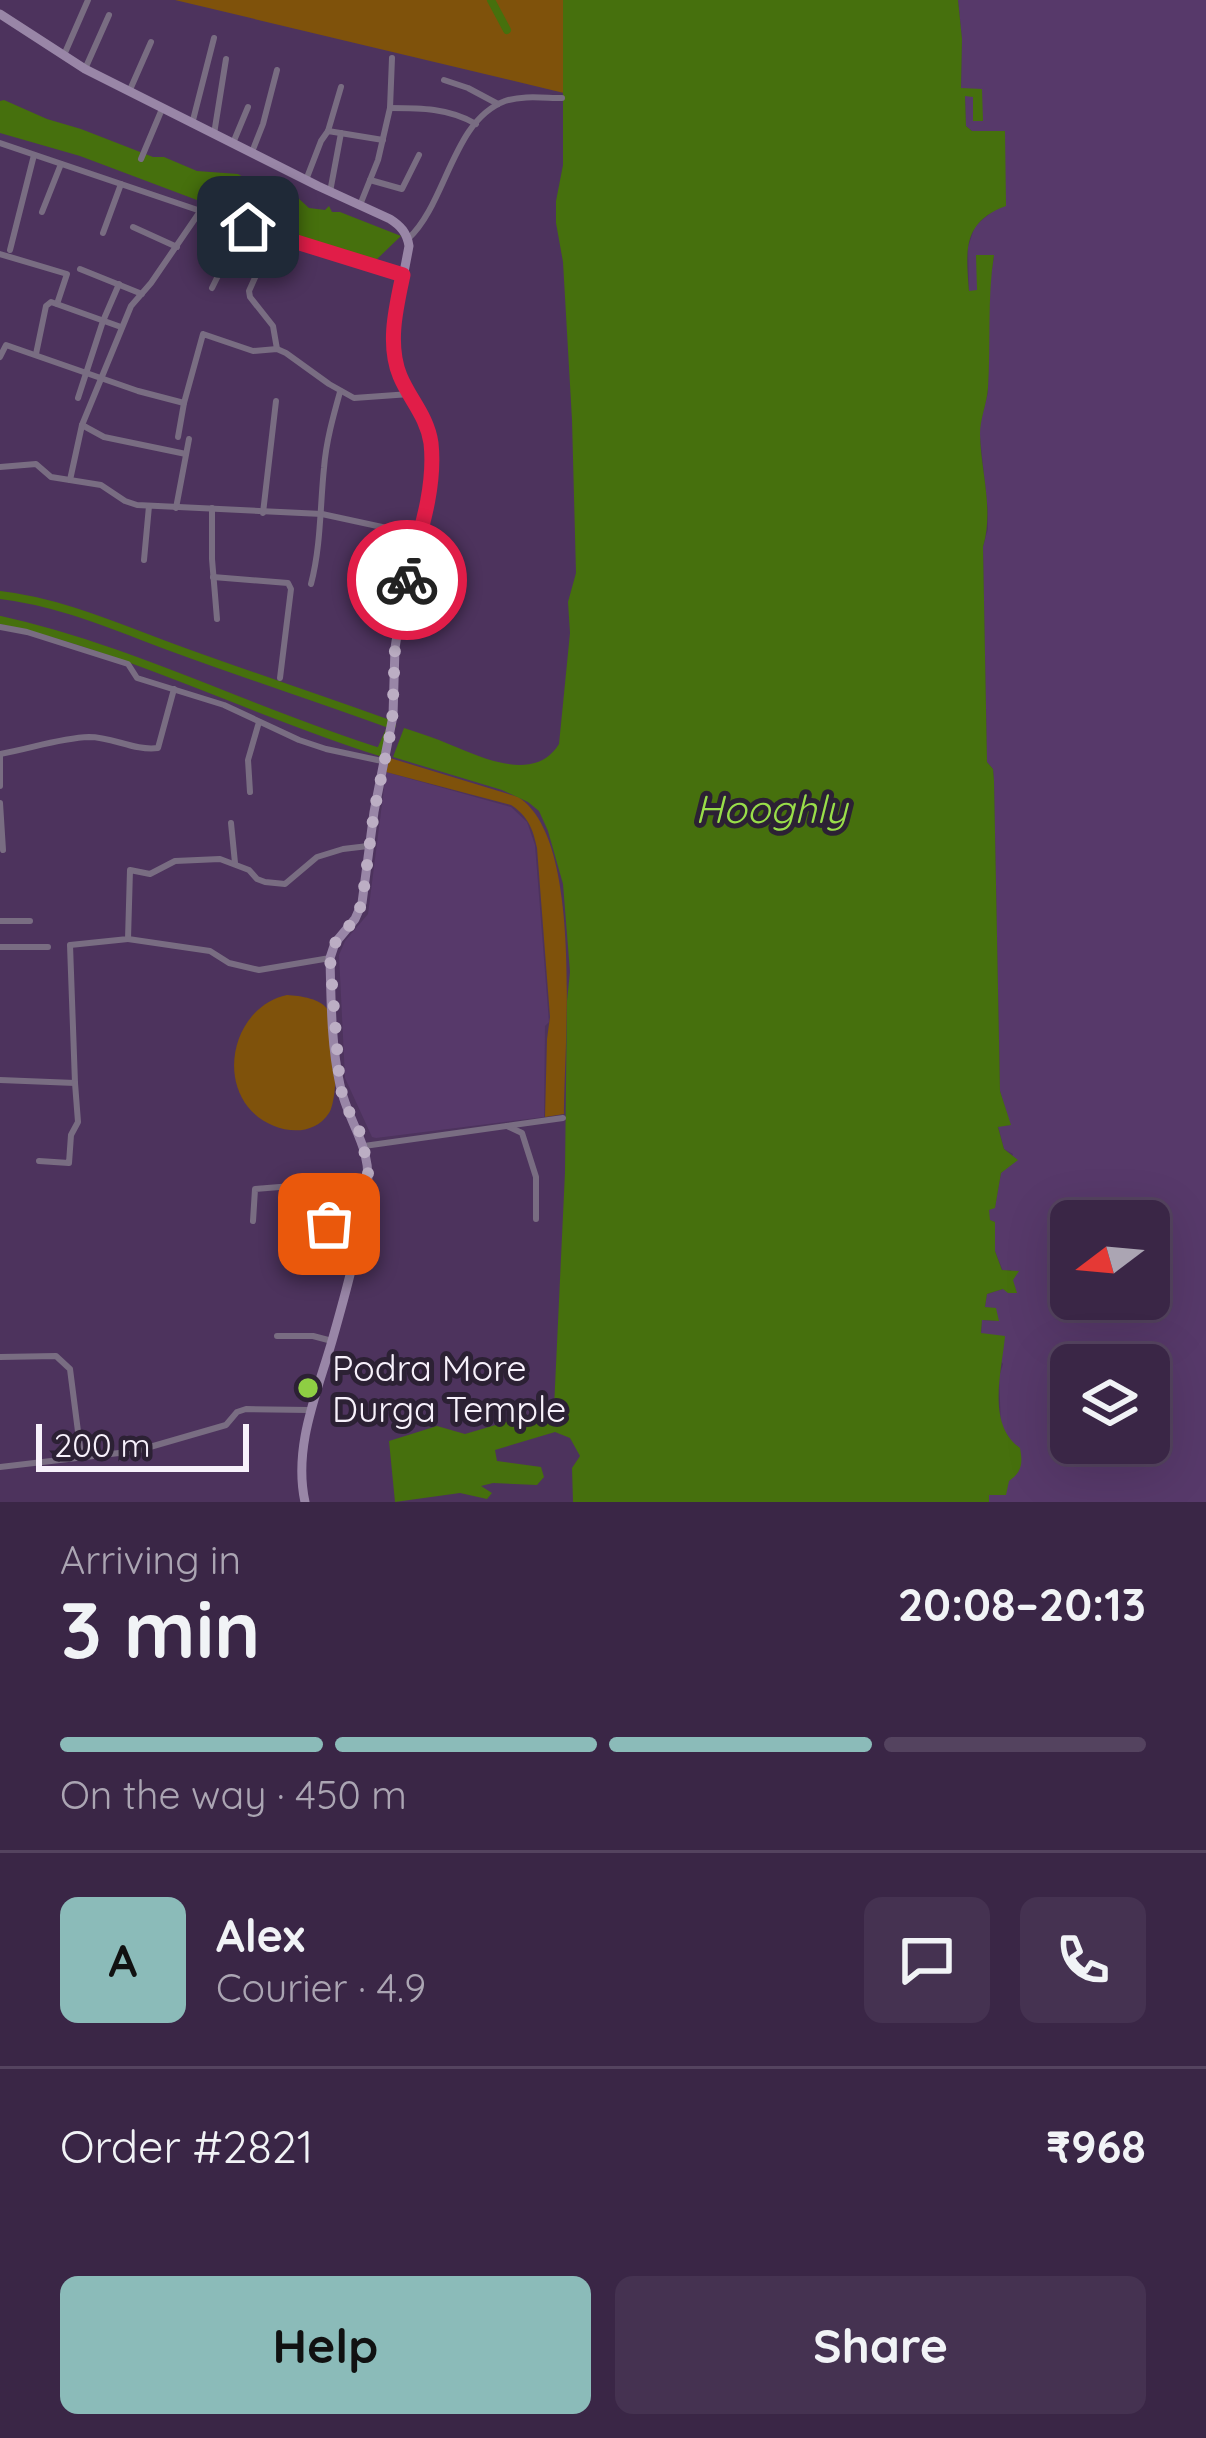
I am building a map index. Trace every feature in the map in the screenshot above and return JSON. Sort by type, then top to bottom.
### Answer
[{"type":"main road","points":[[0,14],[85,69],[399,225],[408,239],[394,350],[401,378],[424,417],[431,444],[430,485],[398,624],[393,716],[362,903],[330,958],[340,1086],[364,1146],[368,1187],[332,1341],[309,1410],[303,1464],[305,1502]]},
{"type":"street","points":[[64,56],[88,0]]},
{"type":"street","points":[[85,69],[110,15]]},
{"type":"street","points":[[192,124],[214,38]]},
{"type":"street","points":[[129,92],[151,42]]},
{"type":"street","points":[[360,205],[390,107],[392,58]]},
{"type":"street","points":[[214,134],[226,59]]},
{"type":"street","points":[[252,152],[277,70]]},
{"type":"street","points":[[444,80],[498,104]]},
{"type":"street","points":[[306,180],[341,87]]},
{"type":"street","points":[[408,239],[422,227],[476,124],[498,104],[516,98],[562,98]]},
{"type":"street","points":[[233,143],[248,106]]},
{"type":"street","points":[[390,107],[458,114],[476,124]]},
{"type":"street","points":[[141,159],[162,109]]},
{"type":"street","points":[[328,131],[382,140]]},
{"type":"street","points":[[329,192],[341,133]]},
{"type":"street","points":[[0,143],[403,275]]},
{"type":"street","points":[[10,250],[34,155]]},
{"type":"street","points":[[370,181],[402,189],[419,155]]},
{"type":"street","points":[[42,212],[61,164]]},
{"type":"street","points":[[103,233],[121,184]]},
{"type":"street","points":[[70,480],[82,424],[131,306],[201,210]]},
{"type":"street","points":[[212,288],[242,225]]},
{"type":"street","points":[[133,227],[177,247]]},
{"type":"street","points":[[274,236],[249,291],[273,326],[277,350]]},
{"type":"street","points":[[0,254],[67,274],[57,304]]},
{"type":"street","points":[[80,269],[142,293]]},
{"type":"street","points":[[78,398],[118,284]]},
{"type":"street","points":[[36,354],[46,305],[51,302],[121,327]]},
{"type":"street","points":[[178,437],[203,334],[253,351],[277,350],[354,398],[410,394]]},
{"type":"street","points":[[0,357],[6,345],[184,403]]},
{"type":"street","points":[[311,584],[324,465],[340,392]]},
{"type":"street","points":[[263,512],[276,401]]},
{"type":"street","points":[[82,424],[104,437],[186,454]]},
{"type":"street","points":[[176,508],[189,439]]},
{"type":"street","points":[[0,466],[36,464],[51,477],[100,485],[125,501],[148,506],[322,514],[419,535]]},
{"type":"street","points":[[144,560],[148,506]]},
{"type":"street","points":[[212,508],[217,619]]},
{"type":"street","points":[[213,577],[288,583],[280,679]]},
{"type":"street","points":[[0,627],[128,664],[137,678],[224,705],[326,749],[384,758]]},
{"type":"street","points":[[0,786],[0,754],[87,737],[144,750],[158,748],[174,689]]},
{"type":"street","points":[[250,793],[248,760],[259,722]]},
{"type":"street","points":[[0,803],[3,850]]},
{"type":"street","points":[[231,823],[235,863]]},
{"type":"street","points":[[128,939],[130,870],[150,874],[176,861],[202,858],[235,863],[257,879],[285,884],[317,857],[370,846]]},
{"type":"street","points":[[0,921],[30,921]]},
{"type":"street","points":[[39,1161],[69,1163],[71,1135],[78,1122],[70,945],[128,939],[210,951],[229,963],[259,970],[330,958]]},
{"type":"street","points":[[0,947],[48,947]]},
{"type":"street","points":[[0,1080],[75,1083]]},
{"type":"street","points":[[364,1146],[563,1118]]},
{"type":"street","points":[[505,1125],[522,1133],[536,1177],[536,1219]]},
{"type":"street","points":[[253,1220],[255,1189],[292,1186],[298,1221]]},
{"type":"street","points":[[288,1220],[361,1227]]},
{"type":"street","points":[[277,1336],[332,1341]]},
{"type":"street","points":[[0,1357],[56,1356],[70,1369],[80,1455]]},
{"type":"street","points":[[0,1467],[136,1451],[226,1425],[246,1409],[309,1410]]},
{"type":"shaded area","points":[[175,0],[563,0],[564,93]]},
{"type":"shaded area","points":[[958,0],[1206,0],[1206,1502],[989,1502],[1009,1440],[1001,1426],[1003,1364],[981,1334],[982,1320],[998,1321],[985,1307],[987,1294],[1013,1280],[1011,1270],[1003,1271],[995,1251],[995,1222],[989,1220],[989,1209],[995,1207],[1001,1173],[1013,1154],[1004,1149],[998,1126],[1010,1125],[1000,1091],[994,781],[987,762],[983,547],[988,511],[979,428],[988,393],[994,256],[977,291],[969,291],[968,247],[975,226],[993,211],[1005,132],[972,131],[966,126],[965,96],[981,89],[961,89]]},
{"type":"shaded area","points":[[390,758],[518,797],[539,819],[562,896],[567,993],[564,1114],[545,1117],[550,1017],[537,848],[529,824],[511,805],[386,772]]},
{"type":"shaded area","points":[[386,772],[511,807],[527,822],[535,845],[549,1022],[545,1026],[544,1117],[372,1137],[345,1078],[339,955],[368,914]]},
{"type":"shaded area","points":[[287,995],[321,1004],[329,1012],[334,1032],[332,1105],[321,1122],[300,1130],[277,1127],[256,1115],[239,1092],[235,1075],[234,1058],[246,1025],[256,1011]]},
{"type":"water","name":"Hooghly","points":[[563,0],[958,0],[961,88],[982,89],[983,121],[973,121],[973,97],[965,96],[966,126],[972,131],[1005,131],[1006,206],[974,229],[967,263],[969,291],[977,290],[976,255],[994,255],[988,388],[980,434],[987,505],[983,547],[987,762],[994,781],[1000,1091],[1011,1125],[998,1127],[1004,1149],[1018,1160],[1001,1173],[995,1208],[989,1210],[1002,1270],[1019,1271],[1013,1280],[1017,1293],[1003,1289],[987,1294],[985,1307],[996,1308],[999,1321],[982,1320],[981,1333],[1005,1336],[1000,1411],[1009,1438],[1020,1448],[1021,1463],[1006,1495],[989,1495],[989,1502],[573,1502],[572,1468],[580,1456],[570,1438],[555,1432],[495,1450],[497,1461],[541,1467],[544,1477],[537,1485],[481,1486],[492,1493],[487,1499],[460,1493],[395,1502],[389,1441],[437,1426],[465,1434],[554,1408],[570,972],[563,884],[548,831],[539,811],[528,802],[393,757],[404,728],[508,764],[536,762],[559,744],[570,633],[568,602],[576,573],[563,262],[556,223],[563,165]]},
{"type":"water","points":[[0,101],[197,171],[238,174],[278,197],[298,198],[309,208],[329,206],[332,212],[401,236],[376,260],[263,225],[80,156],[0,133]]},
{"type":"waterway","points":[[491,0],[507,30]]},
{"type":"waterway","points":[[0,595],[91,617],[392,725],[380,752],[97,647],[0,620]]},
{"type":"way so far","points":[[329,1224],[361,1227],[368,1187],[365,1149],[339,1079],[330,958],[362,903],[392,725],[395,648],[407,580]]},
{"type":"place","name":"Podra More Durga Temple","points":[[308,1388]]},
{"type":"route","points":[[248,227],[403,275],[394,350],[401,378],[424,417],[431,444],[430,485],[407,580]]}]
